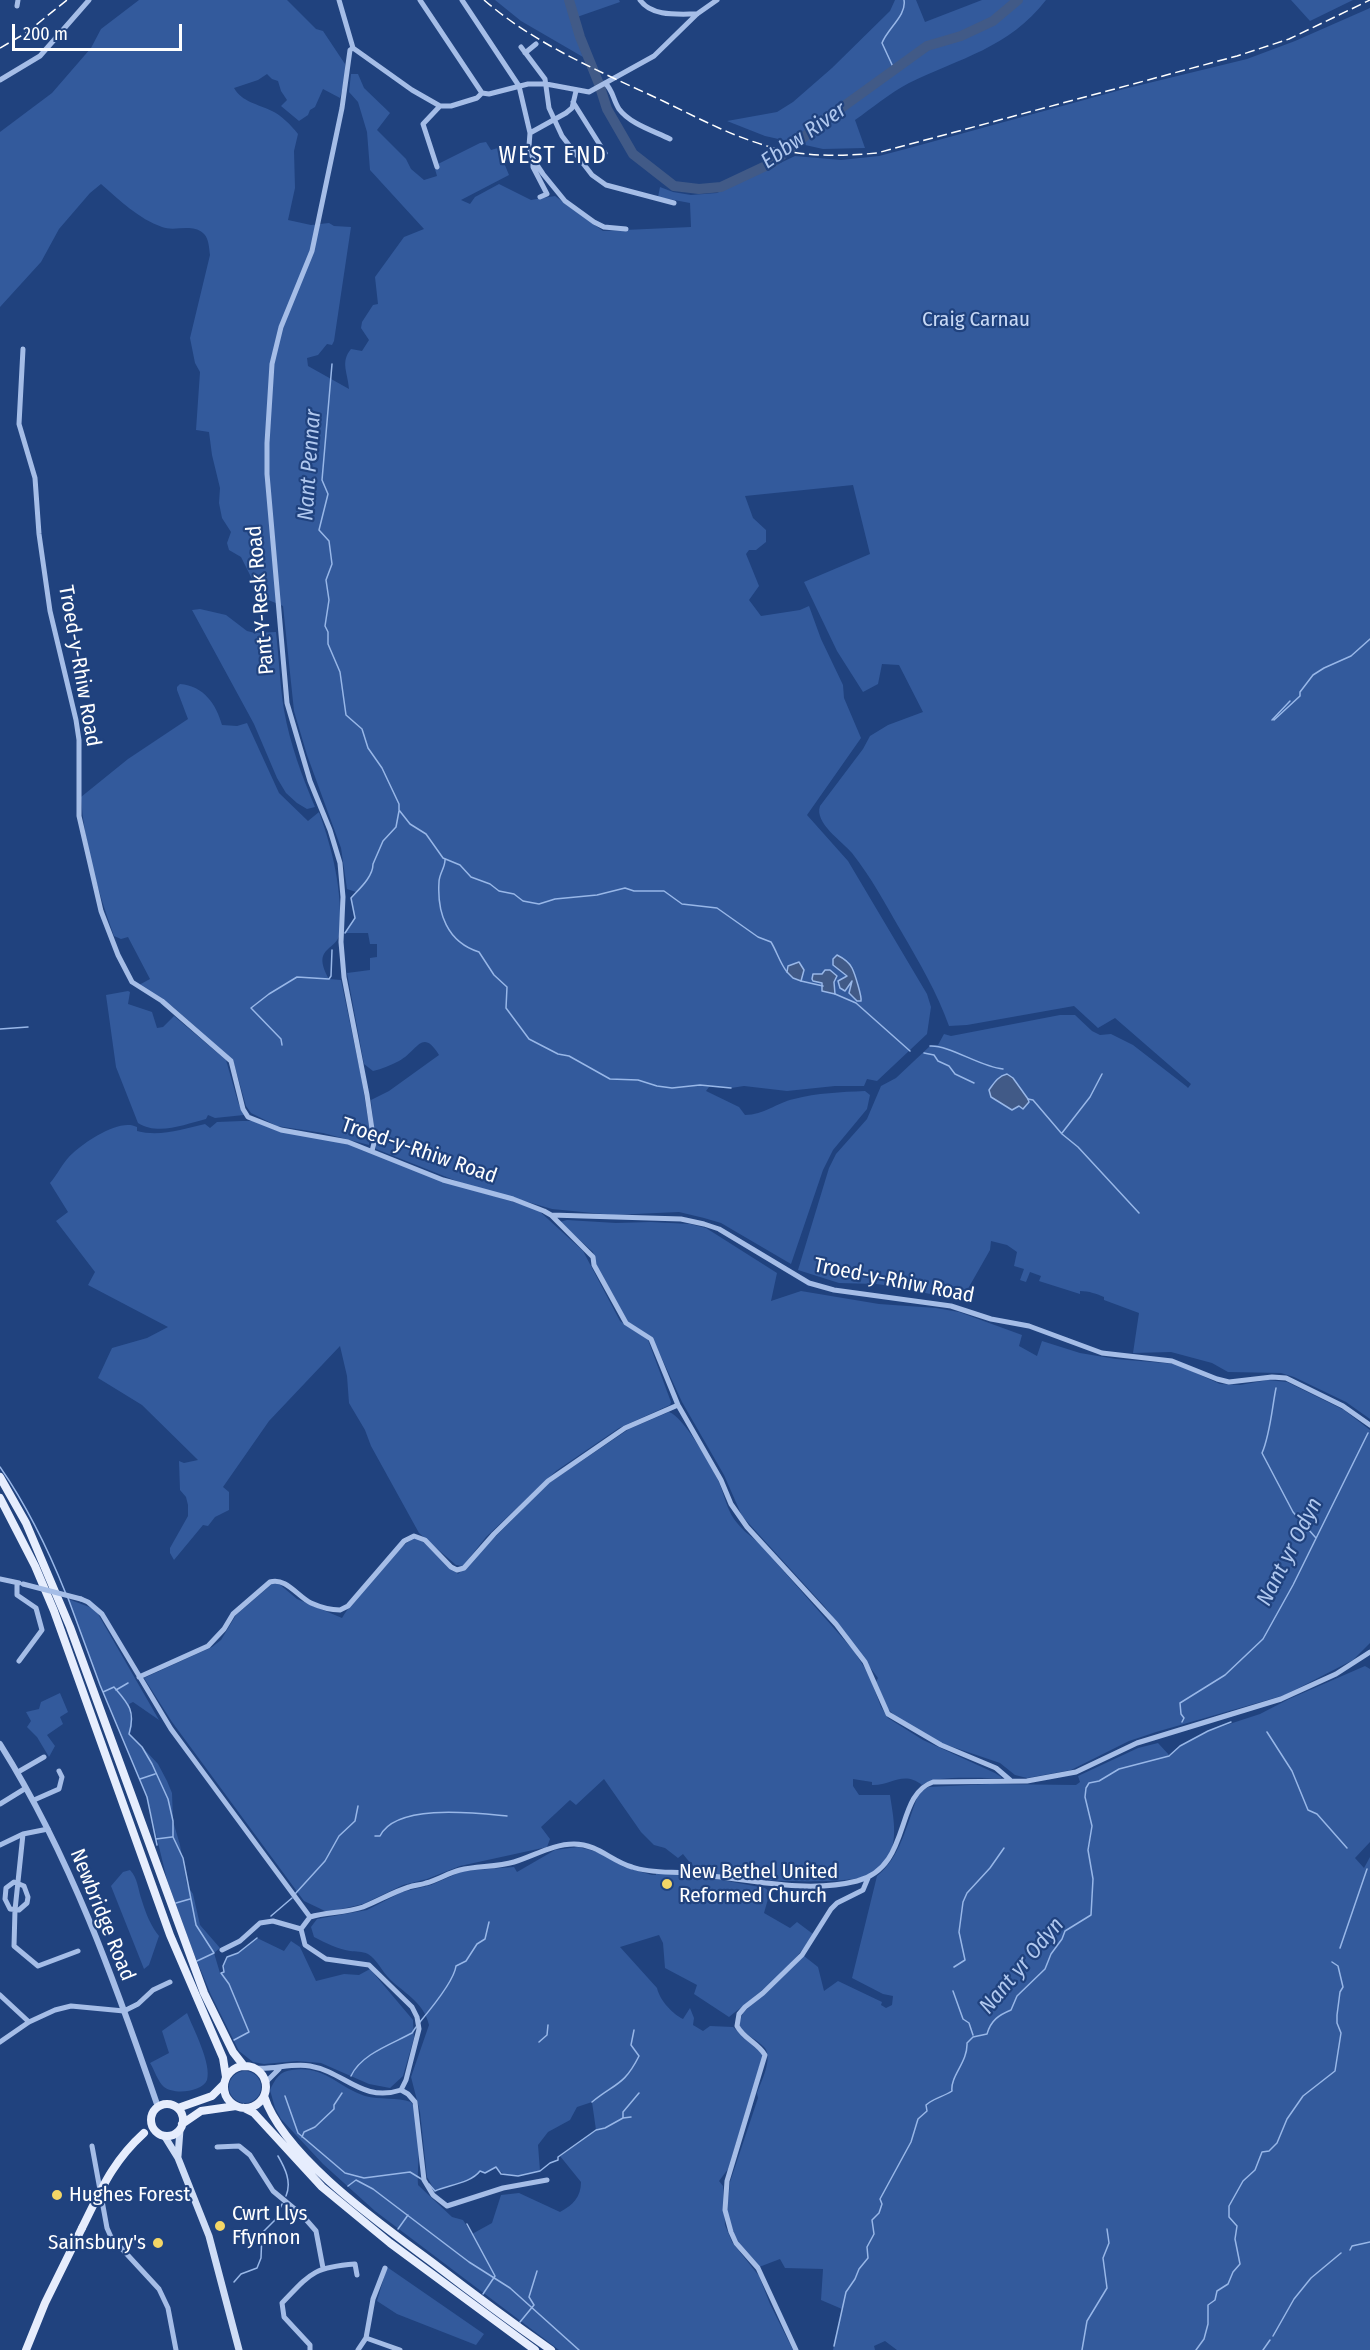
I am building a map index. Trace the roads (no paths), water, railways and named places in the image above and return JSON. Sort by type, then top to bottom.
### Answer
[{"type":"main road","points":[[0,1477],[26,1523],[70,1627],[204,1993],[232,2052],[244,2066]]},
{"type":"main road","points":[[0,1498],[35,1566],[54,1611],[170,1935],[223,2058],[228,2099],[254,2113],[322,2187],[390,2243],[535,2350]]},
{"type":"main road","points":[[239,2350],[209,2236],[178,2158],[165,2137],[157,2133],[152,2126],[152,2115],[158,2107],[168,2104],[178,2108],[212,2096],[236,2068],[244,2066],[254,2068],[264,2078],[266,2083],[264,2096],[274,2120],[330,2182],[398,2237],[551,2350]]},
{"type":"main road","points":[[165,2137],[173,2136],[201,2111],[256,2105],[264,2096]]},
{"type":"main road","points":[[178,2108],[181,2127],[178,2158]]},
{"type":"main road","points":[[26,2350],[45,2302],[113,2166],[127,2149],[152,2126]]},
{"type":"street","points":[[0,80],[40,56],[71,17],[89,0]]},
{"type":"street","points":[[339,0],[353,48],[412,90],[440,106],[451,106],[477,98],[483,93]]},
{"type":"street","points":[[420,0],[483,93],[489,94],[519,86],[546,84],[589,92],[654,56],[697,14],[717,0]]},
{"type":"street","points":[[462,0],[519,86],[530,133],[529,146],[533,167],[547,194],[540,197]]},
{"type":"street","points":[[640,0],[645,7],[665,13],[697,14]]},
{"type":"street","points":[[525,53],[536,44]]},
{"type":"street","points":[[521,47],[545,79],[553,120],[592,175],[606,185],[674,203]]},
{"type":"street","name":"Pant-Y-Resk Road","points":[[353,48],[350,50],[342,108],[312,251],[281,327],[272,364],[267,431],[267,474],[287,703],[310,781],[330,830],[340,863],[343,897],[341,942],[344,977],[367,1095],[374,1143],[372,1151]]},
{"type":"street","points":[[604,84],[611,88],[619,108],[625,115],[670,139]]},
{"type":"street","points":[[530,133],[572,108],[576,91]]},
{"type":"street","points":[[573,102],[605,153]]},
{"type":"street","points":[[436,167],[423,124],[440,106]]},
{"type":"street","points":[[533,159],[565,201],[604,228],[626,229]]},
{"type":"street","name":"Troed-y-Rhiw Road","points":[[23,350],[19,424],[35,478],[39,534],[51,611],[76,720],[79,816],[97,896],[118,955],[136,986],[162,1001],[231,1061],[243,1109],[248,1117],[280,1130],[332,1138],[372,1151],[443,1180],[513,1199],[551,1215],[656,1218],[704,1224],[718,1230],[784,1271],[809,1283],[834,1290],[951,1306],[1029,1326],[1102,1353],[1172,1361],[1229,1382],[1272,1377],[1286,1378],[1343,1406],[1370,1425]]},
{"type":"street","points":[[551,1215],[593,1257],[594,1265],[626,1323],[651,1340],[678,1404],[721,1480],[731,1504],[747,1527],[836,1624],[865,1662],[888,1714],[941,1745],[996,1768],[1010,1780]]},
{"type":"street","points":[[139,1677],[208,1646],[224,1629],[233,1614],[275,1580],[283,1582],[312,1604],[340,1610],[348,1606],[404,1541],[414,1536],[425,1540],[451,1567],[457,1570],[464,1568],[494,1534],[548,1481],[625,1428],[678,1404]]},
{"type":"street","points":[[0,1579],[81,1599],[102,1614],[157,1708],[194,1763],[243,1825],[310,1917]]},
{"type":"street","points":[[19,1661],[42,1630],[36,1608],[17,1596],[20,1584]]},
{"type":"street","points":[[301,1929],[310,1917],[362,1907],[408,1887],[460,1870],[512,1863],[553,1848],[573,1844],[591,1846],[622,1863],[645,1870],[681,1872],[756,1883],[843,1884],[868,1878],[884,1866],[891,1857],[917,1793],[922,1787],[933,1782],[1043,1779],[1076,1772],[1137,1743],[1281,1699],[1336,1674],[1368,1653],[1370,1661]]},
{"type":"street","name":"Newbridge Road","points":[[0,1743],[34,1800],[72,1882],[124,2011],[158,2107]]},
{"type":"street","points":[[18,1772],[44,1757]]},
{"type":"street","points":[[34,1800],[59,1789],[62,1777],[60,1771]]},
{"type":"street","points":[[0,1804],[26,1788]]},
{"type":"street","points":[[0,1845],[23,1834],[48,1829]]},
{"type":"street","points":[[23,1834],[15,1910],[14,1946],[38,1966],[78,1951]]},
{"type":"street","points":[[796,2350],[758,2268],[736,2243],[727,2222],[725,2199],[728,2181],[765,2055],[759,2046],[744,2037],[736,2026],[739,2014],[745,2007],[802,1955],[831,1909],[837,1903],[863,1890],[868,1878]]},
{"type":"street","points":[[18,1882],[24,1886],[28,1897],[23,1907],[15,1910],[7,1905],[5,1893],[10,1884],[18,1882]]},
{"type":"street","points":[[222,1950],[240,1941],[260,1923],[273,1921],[301,1929]]},
{"type":"street","points":[[254,2068],[298,2065],[329,2071],[350,2085],[376,2094],[389,2094],[401,2090],[406,2080],[419,2029],[417,2016],[412,2007],[369,1965],[326,1959],[313,1952],[305,1944],[301,1929]]},
{"type":"street","points":[[0,2042],[29,2022],[71,2006],[124,2011],[138,2004],[153,1989],[170,1982]]},
{"type":"street","points":[[0,1995],[29,2022]]},
{"type":"street","points":[[266,2083],[269,2077],[280,2068]]},
{"type":"street","points":[[401,2090],[415,2102],[422,2173],[427,2188],[447,2206],[503,2188],[548,2180]]},
{"type":"street","points":[[92,2146],[107,2228],[111,2237],[159,2289],[164,2298],[176,2350]]},
{"type":"street","points":[[217,2147],[239,2146],[250,2155],[273,2191],[302,2215],[316,2231],[323,2268]]},
{"type":"street","points":[[310,2350],[310,2345],[284,2317],[282,2303],[310,2275],[323,2268],[355,2264],[357,2275]]},
{"type":"street","points":[[358,2350],[366,2338],[373,2299],[385,2268]]},
{"type":"street","points":[[366,2338],[400,2350]]},
{"type":"waterway","name":"Ebbw River","points":[[569,0],[607,109],[633,154],[674,186],[699,189],[721,187],[772,163],[826,119],[927,46],[961,36],[993,21],[1018,0]]},
{"type":"waterway","points":[[894,69],[882,43],[900,17],[904,0]]},
{"type":"waterway","name":"Nant Pennar","points":[[332,364],[322,480],[328,494],[319,530],[329,541],[332,564],[326,580],[329,600],[325,626],[328,632],[328,644],[340,672],[346,715],[362,729],[368,748],[382,768],[399,804],[399,810],[410,824],[426,834],[443,858],[460,865],[471,877],[490,884],[499,891],[514,894],[523,901],[539,904],[555,899],[597,895],[625,888],[634,891],[664,891],[682,904],[717,908],[758,937],[771,942],[787,972]]},
{"type":"waterway","points":[[1274,720],[1300,696],[1300,692],[1313,675],[1351,656],[1370,639]]},
{"type":"waterway","points":[[1272,720],[1290,701]]},
{"type":"waterway","points":[[345,933],[355,918],[351,898],[371,874],[383,841],[396,827],[399,811]]},
{"type":"waterway","points":[[445,860],[439,879],[439,893],[446,925],[459,941],[479,952],[494,975],[507,987],[506,1008],[529,1039],[558,1054],[569,1056],[610,1079],[638,1080],[672,1088],[700,1085],[731,1088]]},
{"type":"waterway","points":[[282,1045],[281,1039],[251,1008],[297,977],[329,979],[332,950]]},
{"type":"waterway","points":[[801,981],[823,986]]},
{"type":"waterway","points":[[835,994],[856,1003],[910,1051]]},
{"type":"waterway","points":[[0,1029],[28,1027]]},
{"type":"waterway","points":[[930,1046],[947,1049],[1003,1069]]},
{"type":"waterway","points":[[924,1053],[934,1055],[938,1061],[949,1066],[955,1074],[974,1083]]},
{"type":"waterway","points":[[1062,1133],[1090,1097],[1102,1074]]},
{"type":"waterway","points":[[1028,1099],[1033,1100],[1062,1134],[1078,1147],[1139,1213]]},
{"type":"waterway","points":[[1276,1388],[1269,1430],[1262,1453],[1293,1512],[1316,1538]]},
{"type":"waterway","name":"Nant yr Odyn","points":[[1182,1722],[1184,1718],[1181,1714],[1180,1703],[1225,1675],[1263,1639],[1293,1585],[1368,1433]]},
{"type":"waterway","points":[[0,1467],[36,1528],[66,1594]]},
{"type":"waterway","points":[[68,1598],[100,1685],[147,1797],[157,1845]]},
{"type":"waterway","points":[[116,1690],[128,1683]]},
{"type":"waterway","points":[[103,1692],[114,1687],[127,1703],[132,1719],[129,1734],[142,1747],[168,1799],[173,1821],[173,1837],[183,1858],[196,1925],[214,1953],[197,1961]]},
{"type":"waterway","name":"Nant yr Odyn","points":[[834,2346],[846,2292],[868,2258],[867,2247],[874,2234],[872,2220],[879,2213],[882,2204],[880,2199],[911,2142],[918,2119],[927,2111],[926,2105],[952,2091],[952,2085],[967,2050],[967,2043],[973,2037],[987,2034],[996,2019],[1011,2010],[1017,1996],[1045,1969],[1065,1931],[1091,1915],[1093,1879],[1088,1850],[1092,1826],[1085,1797],[1089,1783],[1099,1781],[1119,1769],[1169,1756],[1180,1746],[1231,1722]]},
{"type":"waterway","points":[[1267,1732],[1292,1771],[1308,1810],[1317,1814],[1347,1848]]},
{"type":"waterway","points":[[140,1779],[155,1774]]},
{"type":"waterway","points":[[295,1894],[325,1861],[339,1836],[355,1821],[358,1806]]},
{"type":"waterway","points":[[375,1836],[380,1836],[389,1826],[402,1819],[419,1814],[457,1812],[507,1816]]},
{"type":"waterway","points":[[156,1839],[172,1837]]},
{"type":"waterway","points":[[954,1967],[965,1960],[959,1932],[963,1902],[967,1893],[990,1868],[1004,1848]]},
{"type":"waterway","points":[[1340,1948],[1367,1869]]},
{"type":"waterway","points":[[271,1916],[292,1898]]},
{"type":"waterway","points":[[176,1903],[190,1899]]},
{"type":"waterway","points":[[419,2023],[446,1988],[456,1966],[466,1961],[477,1944],[485,1939],[489,1922]]},
{"type":"waterway","points":[[234,2040],[249,2032],[229,1984],[221,1973],[224,1972],[223,1966],[227,1957],[238,1953],[257,1938]]},
{"type":"waterway","points":[[1196,2350],[1204,2339],[1208,2324],[1208,2305],[1215,2300],[1217,2291],[1228,2284],[1233,2272],[1240,2264],[1235,2239],[1237,2226],[1229,2217],[1229,2206],[1243,2181],[1255,2170],[1262,2152],[1269,2151],[1277,2143],[1287,2119],[1303,2096],[1335,2071],[1341,2033],[1337,2015],[1340,1992],[1343,1987],[1338,1966],[1332,1962]]},
{"type":"waterway","points":[[953,1991],[963,2019],[969,2023],[973,2035]]},
{"type":"waterway","points":[[539,2042],[547,2035],[548,2025]]},
{"type":"waterway","points":[[351,2076],[369,2056],[412,2033],[416,2027]]},
{"type":"waterway","points":[[592,2102],[624,2079],[634,2066],[639,2056],[631,2045],[634,2030]]},
{"type":"waterway","points":[[302,2137],[304,2132],[315,2127],[334,2109],[342,2093]]},
{"type":"waterway","points":[[429,2184],[435,2191],[465,2181],[480,2171],[485,2173],[496,2167],[501,2174],[518,2176],[540,2171],[596,2130],[605,2128],[623,2118],[623,2112],[639,2093]]},
{"type":"waterway","points":[[285,2096],[298,2133],[345,2173],[364,2178],[410,2172],[423,2180]]},
{"type":"waterway","points":[[623,2118],[631,2117]]},
{"type":"waterway","points":[[278,2156],[288,2180],[286,2196]]},
{"type":"waterway","points":[[348,2186],[356,2180],[373,2189],[469,2262],[510,2288],[579,2350]]},
{"type":"waterway","points":[[234,2282],[241,2274],[257,2268],[261,2258],[262,2233],[275,2220],[282,2204]]},
{"type":"waterway","points":[[398,2229],[408,2215]]},
{"type":"waterway","points":[[467,2224],[495,2276],[483,2294]]},
{"type":"waterway","points":[[1082,2350],[1087,2321],[1107,2288],[1103,2258],[1109,2243],[1107,2229]]},
{"type":"waterway","points":[[1350,2250],[1352,2246],[1370,2242]]},
{"type":"waterway","points":[[1273,2336],[1294,2299],[1311,2278],[1341,2253]]},
{"type":"waterway","points":[[520,2322],[534,2305],[529,2297],[537,2271]]},
{"type":"waterway","points":[[1263,2350],[1270,2340]]},
{"type":"railway","points":[[0,48],[26,33],[67,0]]},
{"type":"railway","points":[[484,0],[525,31],[547,44],[721,129],[782,150],[829,155],[877,153],[1237,56],[1289,39],[1370,0]]},
{"type":"place","name":"New Bethel United Reformed Church","points":[[667,1884]]},
{"type":"place","name":"Hughes Forest","points":[[57,2195]]},
{"type":"place","name":"Cwrt Llys Ffynnon","points":[[220,2226]]},
{"type":"place","name":"Sainsbury's","points":[[158,2243]]},
{"type":"district","name":"WEST END","points":[[553,156]]},
{"type":"park label","name":"Craig Carnau","points":[[976,320]]}]
